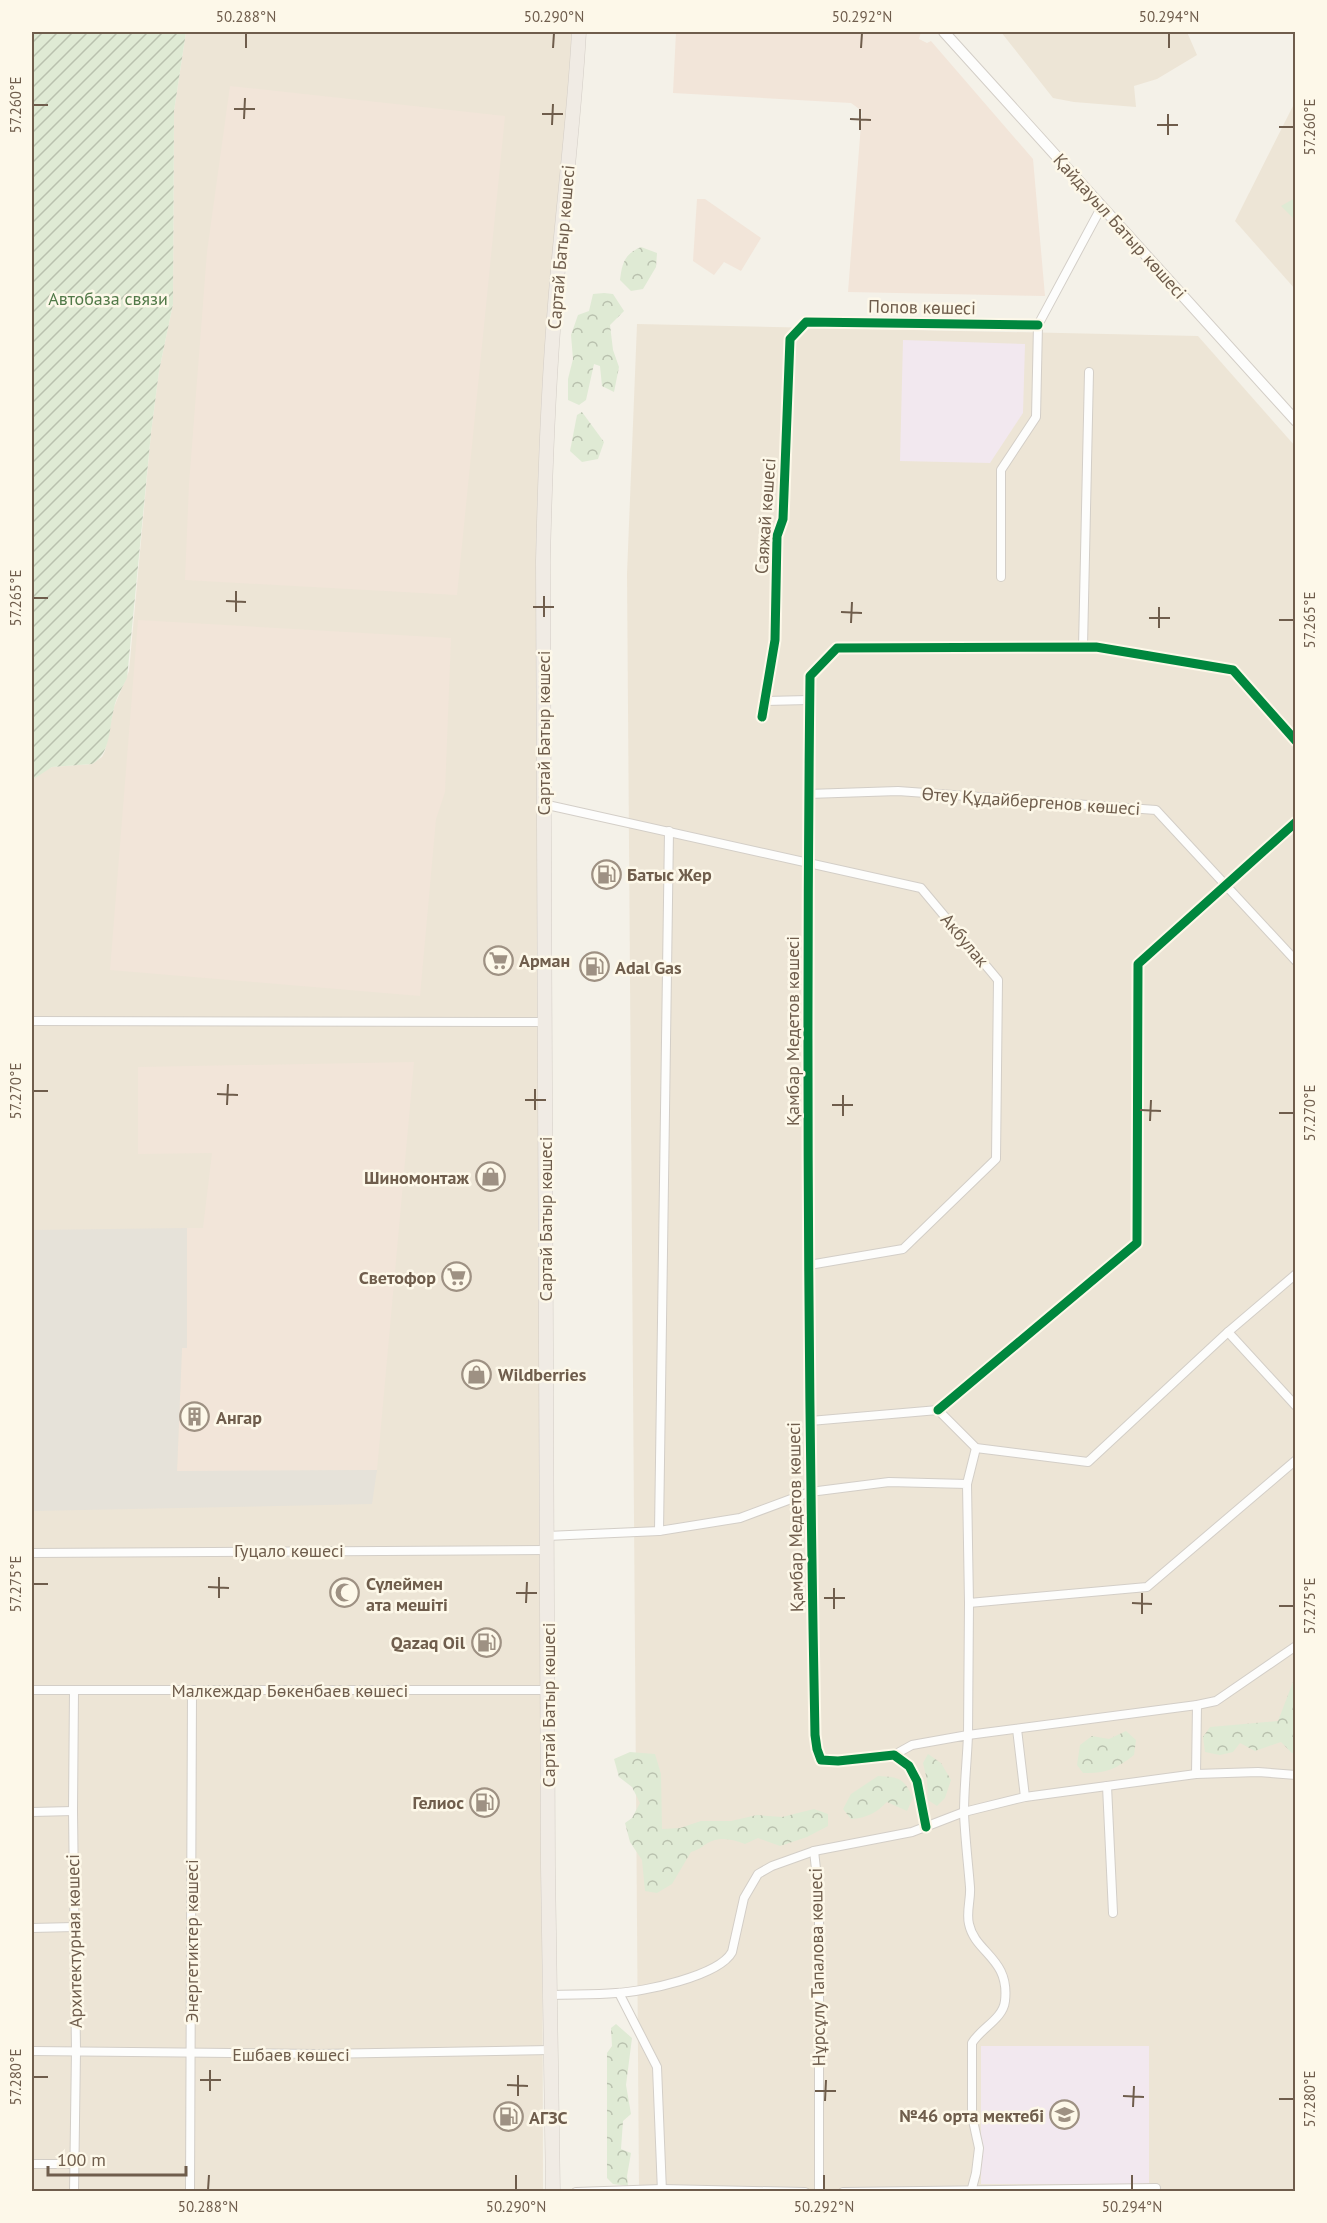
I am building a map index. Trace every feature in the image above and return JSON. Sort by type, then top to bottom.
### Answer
[{"type":"highway","name":"Сартай Батыр көшесі","points":[[554,2192],[550,1995],[543,1022],[543,561],[545,473],[555,304],[575,108],[579,32]]},
{"type":"street","name":"Қайдауыл Батыр көшесі","points":[[944,32],[1296,421]]},
{"type":"street","points":[[1001,577],[1001,470],[1036,417],[1038,325],[1102,206]]},
{"type":"street","name":"Попов көшесі","points":[[806,322],[1038,325]]},
{"type":"street","name":"Саяжай көшесі","points":[[762,717],[775,640],[777,536],[783,519],[790,339],[806,322]]},
{"type":"street","points":[[1083,647],[1089,372]]},
{"type":"street","name":"Қамбар Медетов көшесі","points":[[894,1755],[838,1761],[821,1760],[817,1749],[810,1492],[808,794],[810,676],[837,648],[1096,647],[1233,670],[1296,741]]},
{"type":"street","points":[[765,701],[809,700]]},
{"type":"street","name":"Өтеу Құдайбергенов көшесі","points":[[808,794],[898,791],[1156,810],[1296,961]]},
{"type":"street","name":"Акбулак","points":[[543,804],[921,888],[998,980],[996,1159],[903,1249],[809,1265]]},
{"type":"street","points":[[810,1421],[938,1410],[1137,1243],[1138,964],[1296,822]]},
{"type":"street","points":[[659,1531],[669,831]]},
{"type":"street","points":[[32,1021],[543,1022]]},
{"type":"street","points":[[938,1410],[976,1448],[1088,1462],[1228,1332],[1296,1274]]},
{"type":"street","points":[[1228,1332],[1296,1406]]},
{"type":"street","points":[[971,2191],[976,2174],[979,2148],[972,2116],[972,2043],[977,2035],[1000,2013],[1006,1997],[1005,1984],[996,1961],[973,1933],[969,1923],[970,1891],[964,1812],[968,1735],[967,1484],[976,1448]]},
{"type":"street","points":[[969,1603],[1147,1587],[1296,1460]]},
{"type":"street","name":"Гуцало көшесі","points":[[32,1552],[547,1543],[659,1531],[740,1518],[810,1492],[889,1482],[967,1484]]},
{"type":"street","points":[[926,1827],[917,1782],[909,1766],[894,1755],[912,1745],[968,1735],[1216,1701],[1296,1646]]},
{"type":"street","name":"Малкеждар Бөкенбаев көшесі","points":[[32,1690],[548,1690]]},
{"type":"street","name":"Архитектурная көшесі","points":[[74,1690],[72,1811],[76,2051],[74,2192]]},
{"type":"street","name":"Энергетиктер көшесі","points":[[190,2192],[192,1690]]},
{"type":"street","points":[[1196,1774],[1197,1705]]},
{"type":"street","points":[[1017,1730],[1025,1797]]},
{"type":"street","points":[[550,1995],[619,1993],[708,1973],[725,1962],[732,1952],[744,1898],[758,1874],[772,1866],[814,1851],[912,1832],[964,1812],[1025,1797],[1196,1774],[1258,1772],[1296,1774]]},
{"type":"street","points":[[1107,1786],[1113,1913]]},
{"type":"street","points":[[32,1812],[72,1811]]},
{"type":"street","name":"Нұрсұлу Тапалова көшесі","points":[[814,1851],[819,1896],[819,2192]]},
{"type":"street","points":[[32,1928],[74,1927]]},
{"type":"street","points":[[619,1993],[657,2067],[662,2190]]},
{"type":"street","name":"Ешбаев көшесі","points":[[32,2051],[317,2055],[551,2050]]},
{"type":"street","points":[[32,2164],[74,2164]]},
{"type":"street","points":[[843,2192],[1155,2188]]},
{"type":"street","points":[[576,2192],[662,2190],[805,2192]]},
{"type":"shaded area","points":[[186,32],[575,32],[539,466],[543,2191],[32,2192],[32,780],[52,767],[92,764],[102,757],[114,707],[129,671],[151,433],[159,371],[173,304],[174,111]]},
{"type":"shaded area","points":[[676,32],[921,32],[919,39],[927,43],[931,41],[1033,159],[1045,296],[848,292],[862,111],[851,103],[673,93]]},
{"type":"shaded area","points":[[1001,32],[1187,32],[1197,55],[1157,79],[1134,86],[1136,107],[1074,102],[1053,98]]},
{"type":"shaded area","points":[[230,86],[505,116],[457,595],[185,580],[189,484],[207,252]]},
{"type":"shaded area","points":[[1295,102],[1295,289],[1235,221]]},
{"type":"shaded area","points":[[697,199],[705,199],[761,238],[741,271],[724,262],[714,275],[693,261]]},
{"type":"shaded area","points":[[637,324],[1198,336],[1295,446],[1295,2191],[639,2191],[627,574]]},
{"type":"shaded area","points":[[903,340],[1025,344],[1023,413],[990,463],[900,461]]},
{"type":"shaded area","points":[[138,620],[451,638],[445,792],[436,819],[420,996],[110,970]]},
{"type":"shaded area","points":[[414,1062],[377,1470],[177,1472],[182,1348],[187,1347],[187,1228],[203,1228],[212,1153],[138,1154],[138,1067]]},
{"type":"shaded area","points":[[187,1228],[187,1348],[182,1348],[177,1471],[377,1470],[372,1504],[32,1511],[32,1230]]},
{"type":"shaded area","name":"№46 орта мектебі","points":[[981,2046],[1149,2046],[1149,2184],[981,2184]]},
{"type":"green space","name":"Автобаза связи","points":[[32,32],[186,32],[174,111],[173,304],[159,371],[151,433],[127,678],[115,704],[106,747],[98,760],[92,764],[52,767],[32,780]]},
{"type":"green space","points":[[1295,198],[1295,220],[1281,206]]},
{"type":"green space","points":[[641,247],[657,253],[656,267],[643,289],[631,291],[620,280],[622,269],[627,256]]},
{"type":"green space","points":[[593,294],[613,294],[624,311],[610,325],[613,350],[619,367],[614,392],[602,386],[600,366],[594,364],[586,400],[579,405],[568,400],[568,379],[573,359],[571,335],[578,315],[589,311]]},
{"type":"green space","points":[[582,412],[604,442],[598,459],[582,462],[570,451],[577,415]]},
{"type":"green space","points":[[1295,1681],[1295,1753],[1292,1753],[1281,1742],[1255,1751],[1240,1743],[1233,1752],[1220,1755],[1205,1752],[1203,1737],[1210,1727],[1278,1721]]},
{"type":"green space","points":[[1126,1731],[1136,1740],[1134,1755],[1110,1770],[1083,1773],[1077,1765],[1080,1745],[1092,1736],[1109,1739]]},
{"type":"green space","points":[[630,1752],[655,1754],[661,1774],[662,1829],[680,1828],[701,1821],[731,1821],[757,1815],[782,1817],[814,1809],[828,1814],[828,1826],[807,1837],[780,1846],[758,1838],[745,1844],[721,1839],[712,1841],[691,1852],[672,1884],[657,1893],[645,1891],[642,1860],[630,1842],[625,1823],[632,1818],[640,1803],[632,1787],[619,1777],[614,1759]]},
{"type":"green space","points":[[928,1754],[941,1763],[951,1780],[945,1798],[937,1806],[928,1800],[923,1763]]},
{"type":"green space","points":[[878,1776],[896,1778],[907,1786],[913,1798],[907,1811],[887,1802],[871,1814],[851,1819],[843,1809],[851,1794]]},
{"type":"green space","points":[[616,2024],[632,2038],[626,2085],[631,2114],[623,2121],[621,2149],[631,2153],[627,2176],[628,2186],[613,2184],[607,2178],[607,2053],[612,2046],[611,2028]]},
{"type":"cycle path","points":[[762,717],[775,640],[777,536],[783,519],[790,339],[806,322],[1038,325]]},
{"type":"cycle path","points":[[926,1827],[917,1781],[909,1766],[894,1755],[838,1761],[821,1760],[815,1735],[808,1206],[810,676],[837,648],[1096,647],[1233,670],[1296,741]]},
{"type":"cycle path","points":[[938,1410],[1137,1243],[1138,964],[1296,822]]},
{"type":"place","name":"Батыс Жер","points":[[606,874]]},
{"type":"place","name":"Арман","points":[[498,960]]},
{"type":"place","name":"Adal Gas","points":[[594,967]]},
{"type":"place","name":"Шиномонтаж","points":[[490,1177]]},
{"type":"place","name":"Светофор","points":[[457,1277]]},
{"type":"place","name":"Wildberries","points":[[477,1374]]},
{"type":"place","name":"Ангар","points":[[195,1417]]},
{"type":"place","name":"Сүлеймен ата мешіті","points":[[345,1593]]},
{"type":"place","name":"Qazaq Oil","points":[[486,1642]]},
{"type":"place","name":"Гелиос","points":[[485,1802]]},
{"type":"place","name":"№46 орта мектебі","points":[[1065,2115]]},
{"type":"place","name":"АГЗС","points":[[508,2117]]}]
